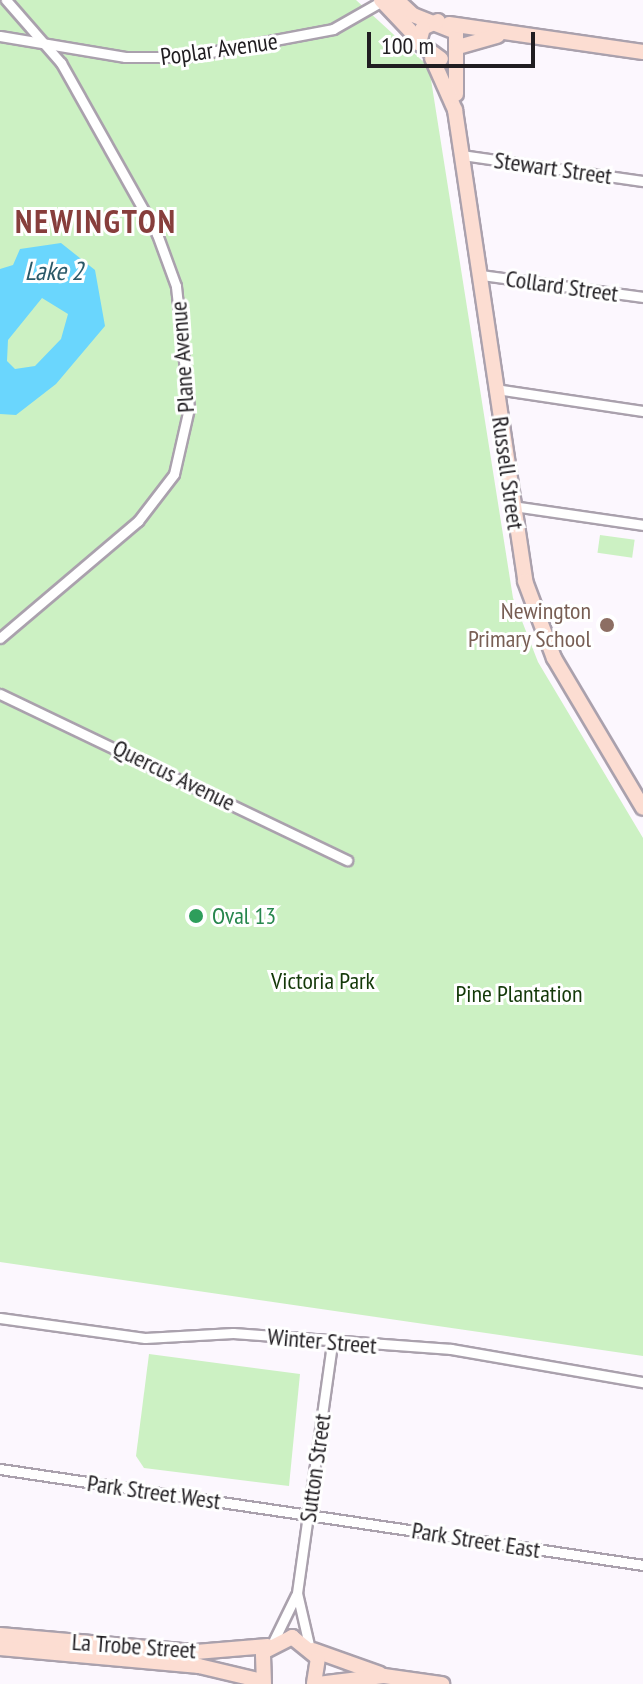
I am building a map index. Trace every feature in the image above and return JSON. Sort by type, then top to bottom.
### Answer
[{"type":"main road","points":[[382,0],[419,40],[425,25],[444,22]]},
{"type":"main road","points":[[397,0],[413,15],[444,22],[643,52]]},
{"type":"main road","points":[[444,22],[458,48]]},
{"type":"main road","points":[[432,58],[490,36],[545,38]]},
{"type":"main road","name":"Russell Street","points":[[419,40],[432,58],[455,110]]},
{"type":"main road","name":"Russell Street","points":[[458,48],[455,110],[525,581],[546,642],[643,808]]},
{"type":"main road","name":"La Trobe Street","points":[[0,1635],[196,1652],[270,1644],[292,1637],[311,1647]]},
{"type":"main road","points":[[263,1682],[270,1644]]},
{"type":"main road","points":[[384,1676],[316,1684],[311,1647],[384,1676],[442,1684]]},
{"type":"main road","name":"La Trobe Street","points":[[0,1648],[199,1666],[263,1682]]},
{"type":"street","name":"Plane Avenue","points":[[0,638],[138,521],[174,474],[189,408],[185,332],[163,248],[46,44],[6,0]]},
{"type":"street","name":"Poplar Avenue","points":[[0,36],[125,57],[203,55],[341,27],[382,0]]},
{"type":"street","name":"Stewart Street","points":[[462,155],[643,181]]},
{"type":"street","name":"Collard Street","points":[[481,275],[643,297]]},
{"type":"street","points":[[496,389],[643,411]]},
{"type":"street","points":[[513,506],[643,525]]},
{"type":"street","name":"Quercus Avenue","points":[[0,694],[347,860]]},
{"type":"street","name":"Winter Street","points":[[0,1318],[145,1338],[233,1333],[332,1343],[451,1349],[643,1382]]},
{"type":"street","name":"Sutton Street","points":[[270,1644],[297,1593],[332,1343]]},
{"type":"street","name":"Park Street West","points":[[0,1469],[308,1514]]},
{"type":"street","name":"Park Street East","points":[[308,1514],[643,1565]]},
{"type":"street","name":"Sutton Street","points":[[297,1593],[311,1647]]},
{"type":"green space","name":"Victoria Park","points":[[0,0],[356,0],[429,67],[513,598],[538,662],[643,838],[643,1356],[0,1262]]},
{"type":"green space","points":[[600,535],[635,540],[632,558],[597,553]]},
{"type":"green space","points":[[149,1354],[300,1374],[289,1486],[144,1468],[136,1456]]},
{"type":"water","name":"Lake 2","points":[[61,243],[95,270],[105,326],[56,384],[16,415],[0,414],[0,269],[13,265],[20,249]],"holes":[[[42,298],[68,314],[61,339],[35,366],[15,369],[7,361],[8,340]]]},
{"type":"place","name":"Newington Primary School","points":[[607,625]]},
{"type":"place","name":"Oval 13","points":[[196,916]]},
{"type":"district","name":"NEWINGTON","points":[[96,221]]},
{"type":"park label","name":"Pine Plantation","points":[[519,994]]}]
